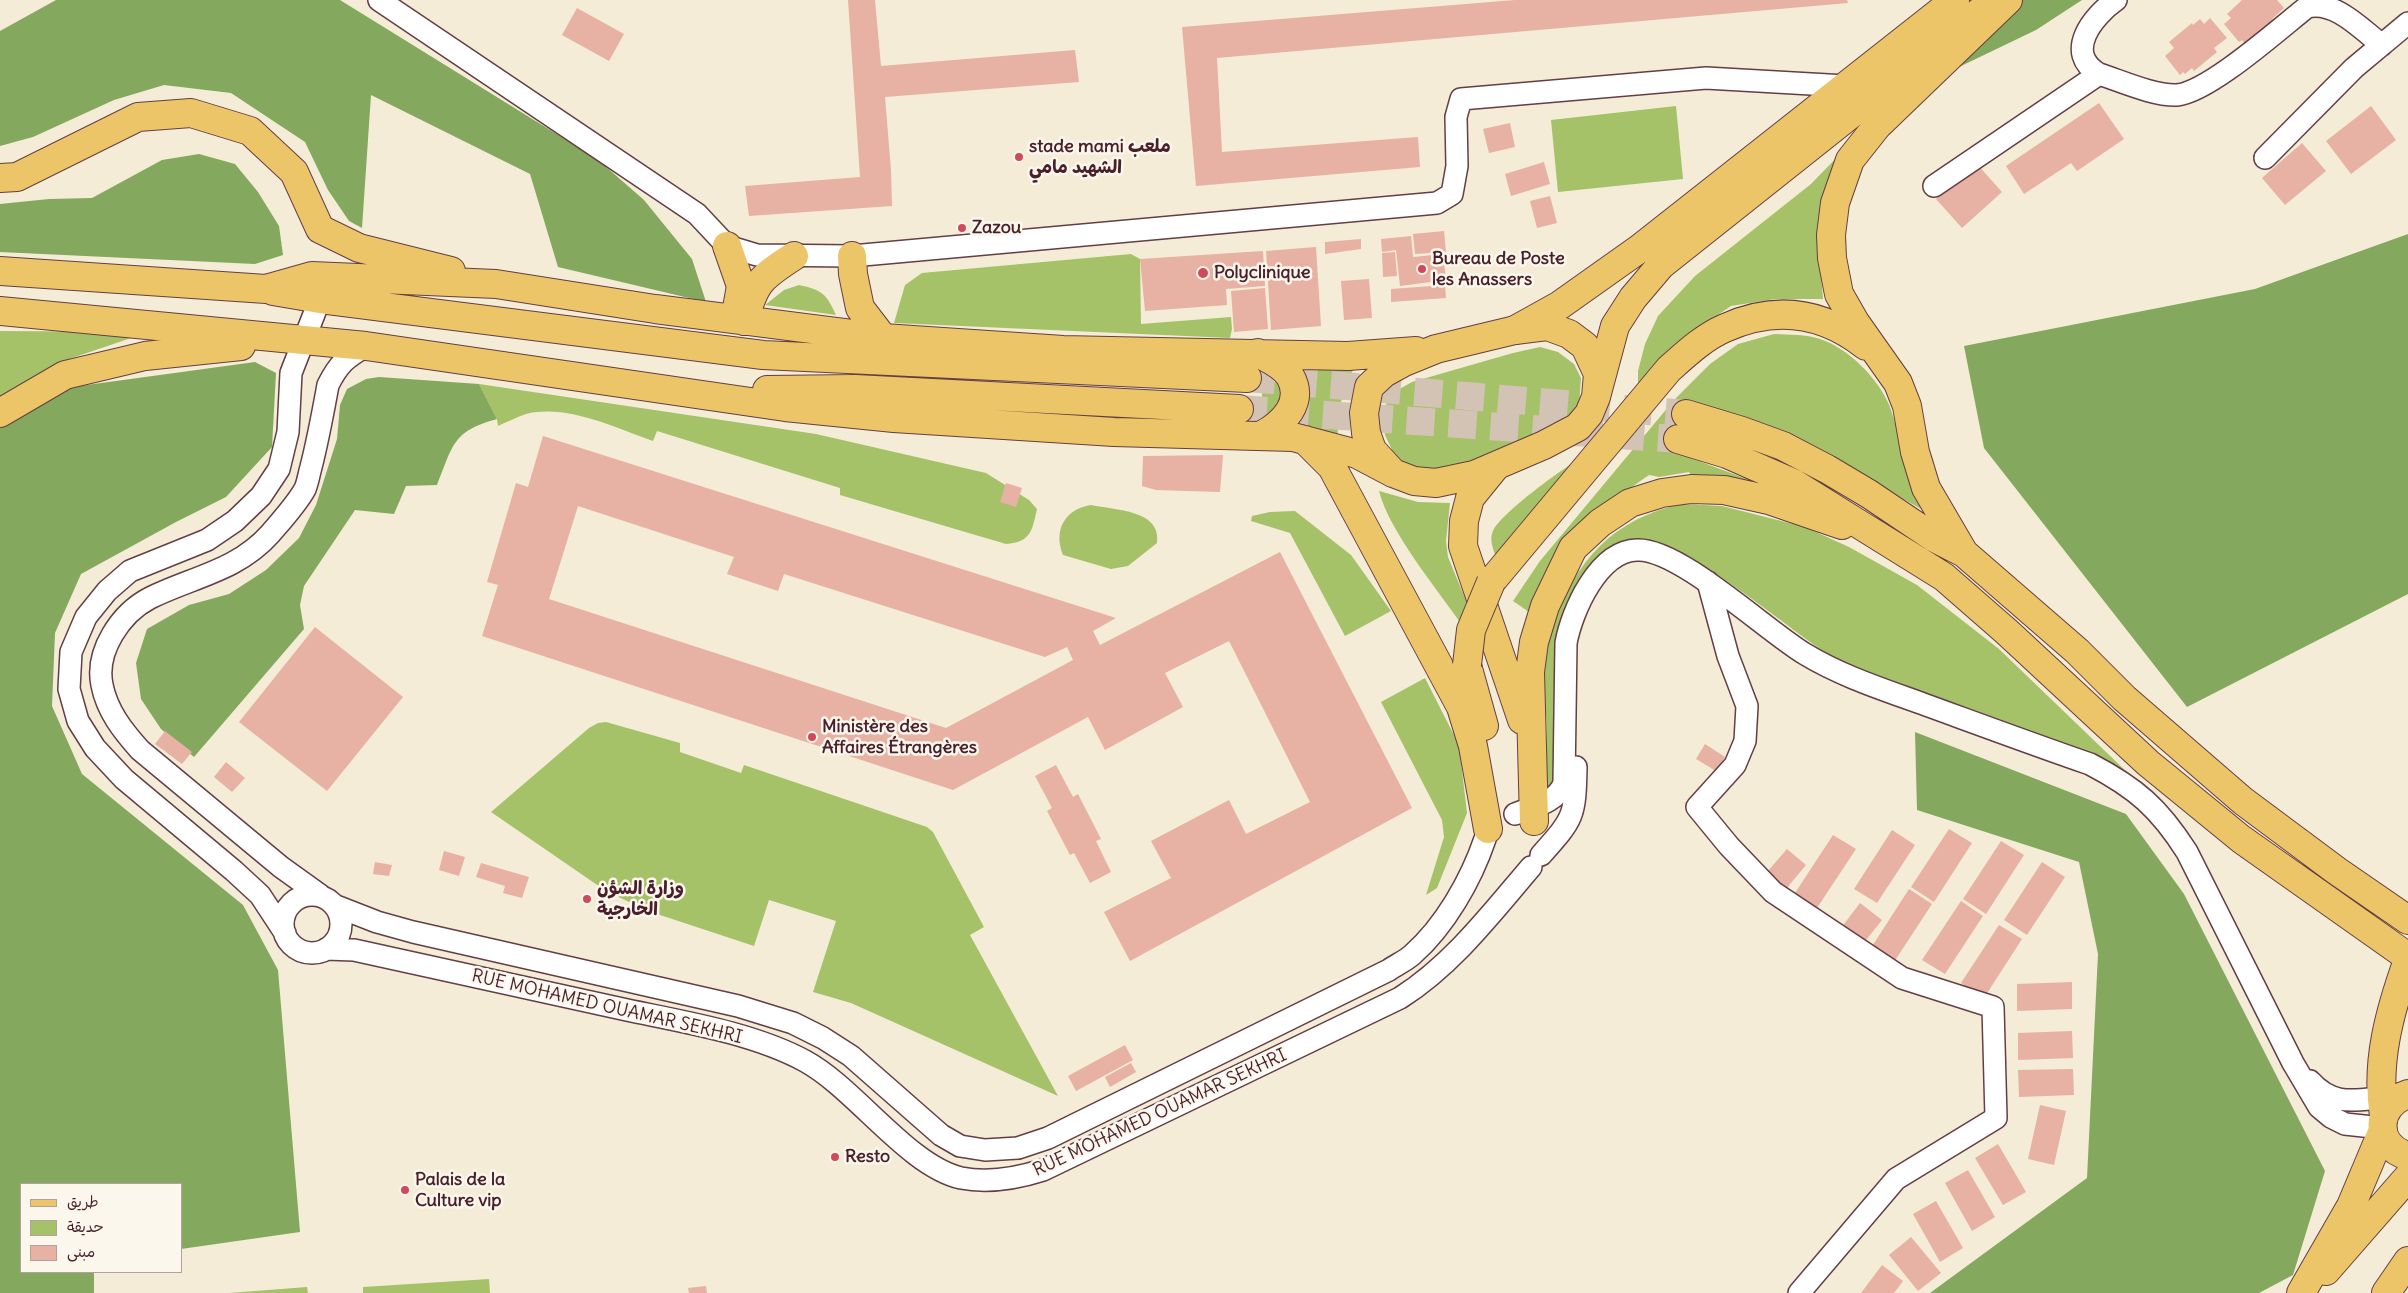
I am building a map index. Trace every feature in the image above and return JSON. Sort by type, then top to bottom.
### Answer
[{"type":"main road","points":[[1515,330],[1560,305],[1639,249],[1955,0]]},
{"type":"main road","points":[[0,311],[366,346],[785,407],[894,418],[1114,432],[1262,435],[1361,444],[1393,473],[1414,480],[1436,483],[1474,475],[1544,445],[1578,427],[1589,414],[1596,397],[1615,326],[1633,298],[1661,265],[1995,0]]},
{"type":"main road","points":[[1964,553],[1926,488],[1915,452],[1907,406],[1898,384],[1855,322],[1839,294],[1832,258],[1831,235],[1835,203],[1850,160],[1877,126],[2008,0]]},
{"type":"main road","points":[[0,178],[16,177],[138,116],[191,113],[250,131],[294,172],[320,228],[360,248],[496,284],[600,334]]},
{"type":"main road","points":[[727,246],[740,286],[740,321]]},
{"type":"main road","points":[[740,321],[754,288],[771,271],[794,256]]},
{"type":"main road","points":[[852,256],[853,274],[860,308],[883,338]]},
{"type":"main road","points":[[0,271],[266,289],[320,300],[763,355],[1246,378]]},
{"type":"main road","points":[[266,289],[312,276],[496,284],[740,321],[883,338],[1063,350],[1348,356],[1436,349]]},
{"type":"main road","points":[[1486,825],[1485,729],[1467,665],[1471,630],[1491,582],[1669,369],[1698,345],[1724,328],[1753,318],[1780,314],[1817,318],[1848,332],[1881,358]]},
{"type":"main road","points":[[1355,508],[1350,491],[1361,444],[1369,387],[1384,373],[1404,362],[1436,349],[1515,330],[1547,326],[1568,334],[1585,346],[1598,374],[1596,397]]},
{"type":"main road","points":[[0,414],[65,375],[145,356],[305,340]]},
{"type":"main road","points":[[1258,353],[1275,362],[1290,376],[1294,391],[1287,418],[1277,427],[1262,435]]},
{"type":"main road","points":[[676,391],[855,389],[1239,409]]},
{"type":"main road","points":[[2408,920],[2337,871],[2243,801],[2124,698],[2077,651],[1964,553],[1933,537],[1869,494],[1827,469],[1783,446],[1708,419],[1682,426],[1727,454],[1793,482],[1944,577],[2007,632],[2148,764],[2233,833],[2408,959],[2387,1030],[2390,1146],[2408,1156]]},
{"type":"main road","points":[[1305,440],[1332,467],[1460,707],[1473,746],[1486,825]]},
{"type":"main road","points":[[1497,465],[1470,498],[1464,522],[1463,546],[1518,706],[1531,753]]},
{"type":"main road","points":[[1527,814],[1531,753],[1530,672],[1534,642],[1545,606],[1573,548],[1600,523],[1630,503],[1662,493],[1691,489],[1724,490],[1769,500],[1880,538]]},
{"type":"main road","points":[[2301,1293],[2351,1206],[2390,1110]]},
{"type":"main road","points":[[2307,1293],[2408,1177]]},
{"type":"street","points":[[379,0],[697,214],[727,246],[757,255],[852,256],[1437,202],[1452,194],[1457,166],[1456,117],[1461,99],[1706,78],[1846,86]]},
{"type":"street","points":[[2116,0],[2096,17],[2084,36],[2084,54],[2092,70],[2099,74],[2163,94],[2189,93],[2212,81],[2307,7],[2315,5],[2330,7],[2382,44]]},
{"type":"street","points":[[2265,158],[2354,68],[2408,23]]},
{"type":"street","points":[[1934,186],[2099,74]]},
{"type":"street","points":[[320,300],[290,373],[288,432],[279,469],[261,496],[235,521],[207,540],[130,571],[107,590],[86,617],[71,652],[69,689],[78,721],[95,748],[124,778],[260,895],[296,948],[304,952],[314,953],[326,949],[333,944],[341,930],[342,922],[328,901],[281,867],[140,750],[121,729],[110,709],[102,685],[102,661],[112,635],[128,613],[150,598],[216,573],[242,557],[269,536],[306,487],[328,385],[334,373],[340,363],[366,346]]},
{"type":"street","points":[[284,933],[284,915],[288,907],[302,896],[328,901],[377,922],[413,932],[738,1006],[793,1023],[823,1038],[851,1056],[941,1135],[960,1146],[985,1150],[1018,1148],[1048,1138],[1389,970],[1412,956],[1442,920],[1467,884],[1486,825],[1499,818],[1527,814],[1556,796],[1562,788],[1566,779],[1566,644],[1570,629],[1591,581],[1599,570],[1621,554],[1635,550],[1658,552],[1708,582],[1778,635],[1832,669],[2090,764],[2119,780],[2146,800],[2169,824],[2187,852],[2292,1063],[2324,1113],[2345,1124],[2390,1110]]},
{"type":"street","points":[[1708,582],[1728,656],[1748,706],[1745,741],[1735,764],[1697,807],[1729,846],[1773,892],[1902,978],[1993,1008],[1996,1118],[1896,1179],[1799,1293]]},
{"type":"street","name":"RUE MOHAMED OUAMAR SEKHRI","points":[[326,949],[354,950],[722,1031],[805,1061],[842,1087],[908,1148],[933,1166],[961,1178],[1019,1177],[1043,1170],[1400,998],[1423,983],[1444,965],[1565,828],[1574,809],[1578,643],[1581,602]]},
{"type":"street","points":[[1486,825],[1487,853],[1498,868],[1522,872],[1536,861],[1543,837],[1527,814]]},
{"type":"street","points":[[2292,1063],[2318,1090],[2331,1098],[2390,1110]]},
{"type":"green space","points":[[56,0],[340,0],[597,159],[644,200],[692,259],[706,302],[558,267],[530,174],[371,95],[362,228],[349,221],[328,190],[305,142],[231,93],[164,85],[114,100],[33,137],[0,146],[0,31]]},
{"type":"green space","points":[[2005,0],[2082,0],[2036,30],[1959,67]]},
{"type":"green space","points":[[1676,106],[1683,179],[1558,192],[1551,120]]},
{"type":"green space","points":[[1846,148],[1819,251],[1823,299],[1775,299],[1731,306],[1697,329],[1638,390],[1638,371],[1645,344],[1658,316],[1695,276],[1811,184]]},
{"type":"green space","points":[[199,154],[235,164],[258,192],[279,226],[283,255],[255,264],[0,252],[0,204],[49,199],[92,198],[162,160]]},
{"type":"green space","points":[[2408,234],[2408,594],[2187,707],[1984,448],[1964,346],[2255,289]]},
{"type":"green space","points":[[1131,254],[1140,259],[1141,324],[1231,317],[1232,329],[1230,338],[894,323],[905,285],[922,273]]},
{"type":"green space","points":[[799,285],[818,291],[826,297],[836,315],[765,305],[784,290]]},
{"type":"green space","points":[[0,331],[149,332],[69,359],[0,402]]},
{"type":"green space","points":[[1774,334],[1809,336],[1831,343],[1852,357],[1870,376],[1885,396],[1890,407],[1911,483],[1921,509],[1798,439],[1754,423],[1680,454],[1763,485],[1692,477],[1689,472],[1659,477],[1649,475],[1602,508],[1529,612],[1513,601],[1540,561],[1674,400],[1710,364],[1738,344]]},
{"type":"green space","points":[[1540,347],[1558,352],[1574,364],[1581,378],[1579,405],[1566,422],[1447,473],[1408,467],[1393,452],[1385,435],[1383,420],[1385,406],[1396,391],[1412,382]]},
{"type":"green space","points":[[255,362],[276,373],[272,447],[226,497],[81,574],[55,633],[52,706],[82,774],[243,905],[278,970],[300,1232],[182,1249],[182,1183],[20,1183],[20,1273],[94,1273],[94,1293],[0,1293],[0,427],[72,387]]},
{"type":"green space","points":[[1290,365],[1355,366],[1347,382],[1342,399],[1338,417],[1338,435],[1289,425]]},
{"type":"green space","points":[[1263,367],[1278,375],[1286,402],[1261,425]]},
{"type":"green space","points":[[379,377],[479,384],[497,419],[471,429],[462,435],[451,450],[437,485],[406,486],[394,514],[355,510],[304,586],[300,605],[304,629],[194,757],[161,729],[141,699],[136,663],[147,629],[189,605],[229,594],[266,570],[299,538],[316,505],[337,439],[340,405],[347,389],[366,379]]},
{"type":"green space","points":[[479,384],[816,434],[986,473],[1029,500],[1037,509],[1029,534],[1021,541],[1006,544],[840,495],[840,488],[657,431],[653,441],[591,419],[558,412],[526,414],[498,426],[497,419]]},
{"type":"green space","points":[[1579,459],[1496,557],[1491,537],[1498,523],[1532,492]]},
{"type":"green space","points":[[1379,491],[1418,502],[1450,503],[1446,541],[1448,557],[1467,603],[1462,625],[1403,541],[1384,507]]},
{"type":"green space","points":[[1682,504],[1722,506],[1805,527],[1849,547],[1917,585],[1999,649],[2131,776],[1907,692],[1846,665],[1814,645],[1711,570],[1662,544],[1644,540],[1630,541],[1605,552],[1586,572],[1573,596],[1568,609],[1559,786],[1545,789],[1547,722],[1541,664],[1545,645],[1562,602],[1586,562],[1600,546],[1617,532],[1636,520]]},
{"type":"green space","points":[[1091,505],[1124,511],[1145,518],[1157,532],[1157,543],[1128,566],[1111,569],[1063,555],[1060,537],[1064,522],[1074,511]]},
{"type":"green space","points":[[1295,511],[1351,555],[1391,611],[1345,636],[1290,533],[1251,521],[1252,516],[1270,512]]},
{"type":"green space","points":[[1425,678],[1459,745],[1467,813],[1437,888],[1426,895],[1444,837],[1442,820],[1381,702]]},
{"type":"green space","points":[[606,722],[680,743],[680,752],[741,773],[744,765],[927,827],[933,832],[984,927],[970,935],[1058,1096],[851,1003],[813,992],[836,921],[769,900],[754,946],[648,911],[606,891],[491,812],[589,728],[598,723]]},
{"type":"green space","points":[[1915,732],[2126,814],[2184,894],[2325,1171],[2293,1275],[2259,1293],[1930,1293],[2087,1178],[2098,954],[2079,862],[1917,810]]},
{"type":"green space","points":[[489,1279],[490,1293],[363,1293],[363,1287]]},
{"type":"green space","points":[[307,1287],[308,1293],[229,1293]]},
{"type":"building","points":[[848,0],[875,0],[881,66],[1075,50],[1079,82],[885,97],[892,206],[749,216],[745,186],[860,177]]},
{"type":"building","points":[[1515,0],[1847,0],[1848,3],[1217,58],[1222,152],[1418,137],[1420,167],[1196,186],[1182,27]]},
{"type":"building","points":[[2242,0],[2277,0],[2284,8],[2272,19],[2274,21],[2246,45],[2242,40],[2239,42],[2224,24],[2231,18],[2227,14]]},
{"type":"building","points":[[577,8],[624,34],[609,61],[562,35]]},
{"type":"building","points":[[2210,18],[2227,38],[2214,48],[2217,52],[2194,71],[2192,68],[2185,74],[2183,72],[2180,75],[2165,56],[2174,48],[2169,42],[2192,23],[2193,25],[2200,19],[2204,24]]},
{"type":"building","points":[[2099,103],[2124,139],[2077,171],[2071,163],[2024,194],[2006,166]]},
{"type":"building","points":[[2371,106],[2396,140],[2351,174],[2326,141]]},
{"type":"building","points":[[1510,123],[1515,147],[1489,153],[1483,129]]},
{"type":"building","points":[[2302,143],[2326,171],[2285,205],[2262,178]]},
{"type":"building","points":[[1544,162],[1550,184],[1511,196],[1505,174]]},
{"type":"building","points":[[1976,163],[2002,192],[1962,228],[1936,199]]},
{"type":"building","points":[[1550,196],[1557,223],[1537,228],[1530,201]]},
{"type":"building","points":[[1444,231],[1446,252],[1415,254],[1413,234]]},
{"type":"building","name":"Bureau de Poste les Anassers","points":[[1411,236],[1413,257],[1443,254],[1446,280],[1400,286],[1396,250],[1382,252],[1381,239]]},
{"type":"building","points":[[1361,239],[1361,249],[1325,254],[1325,242]]},
{"type":"building","points":[[1316,247],[1321,326],[1271,330],[1266,251]]},
{"type":"building","name":"Polyclinique","points":[[1263,251],[1265,286],[1226,289],[1227,305],[1145,311],[1140,259]]},
{"type":"building","points":[[1395,252],[1397,276],[1383,277],[1382,253]]},
{"type":"building","points":[[1369,279],[1372,318],[1344,320],[1341,281]]},
{"type":"building","points":[[1445,285],[1446,298],[1391,302],[1391,289]]},
{"type":"building","points":[[1265,288],[1268,329],[1234,332],[1231,291]]},
{"type":"building","points":[[543,436],[1116,618],[1093,631],[1100,645],[1280,552],[1412,808],[1130,961],[1104,912],[1171,878],[1151,841],[1229,800],[1246,834],[1310,802],[1229,641],[1165,673],[1183,707],[1105,750],[1088,717],[953,790],[482,636],[498,585],[487,582],[516,483],[528,487]],"holes":[[[578,506],[734,557],[727,574],[778,591],[784,574],[1045,657],[1067,647],[1073,660],[946,728],[549,599]]]},
{"type":"building","points":[[1223,455],[1220,492],[1156,490],[1142,486],[1143,456]]},
{"type":"building","points":[[1006,483],[1022,488],[1016,507],[1000,502]]},
{"type":"building","points":[[315,627],[403,697],[327,791],[239,722]]},
{"type":"building","points":[[165,731],[192,752],[182,764],[155,744]]},
{"type":"building","points":[[1705,744],[1725,757],[1716,771],[1696,759]]},
{"type":"building","points":[[226,762],[245,778],[232,792],[214,777]]},
{"type":"building","points":[[1056,765],[1073,797],[1078,794],[1101,839],[1096,841],[1111,872],[1090,883],[1074,853],[1070,855],[1047,811],[1052,808],[1035,776]]},
{"type":"building","points":[[1949,829],[1972,843],[1934,902],[1911,887]]},
{"type":"building","points":[[1892,830],[1915,845],[1877,903],[1854,889]]},
{"type":"building","points":[[1833,835],[1856,849],[1817,908],[1795,893]]},
{"type":"building","points":[[2001,841],[2024,855],[1986,914],[1963,899]]},
{"type":"building","points":[[1787,849],[1806,865],[1786,889],[1767,872]]},
{"type":"building","points":[[444,851],[465,857],[459,876],[439,870]]},
{"type":"building","points":[[375,862],[392,865],[389,876],[373,874]]},
{"type":"building","points":[[2042,862],[2065,877],[2027,935],[2004,920]]},
{"type":"building","points":[[481,863],[529,877],[522,898],[503,893],[505,886],[476,877]]},
{"type":"building","points":[[1909,889],[1932,904],[1894,962],[1871,948]]},
{"type":"building","points":[[1961,901],[1983,916],[1945,974],[1922,960]]},
{"type":"building","points":[[1860,903],[1882,920],[1863,944],[1841,928]]},
{"type":"building","points":[[1999,925],[2022,939],[1984,998],[1961,983]]},
{"type":"building","points":[[2072,982],[2072,1009],[2017,1011],[2017,984]]},
{"type":"building","points":[[2072,1031],[2073,1058],[2018,1060],[2018,1033]]},
{"type":"building","points":[[1125,1045],[1133,1060],[1076,1091],[1068,1076]]},
{"type":"building","points":[[1131,1063],[1136,1072],[1110,1087],[1105,1077]]},
{"type":"building","points":[[2073,1069],[2074,1095],[2019,1097],[2018,1070]]},
{"type":"building","points":[[2040,1105],[2066,1111],[2054,1165],[2028,1159]]},
{"type":"building","points":[[1998,1144],[2026,1192],[2003,1205],[1975,1158]]},
{"type":"building","points":[[1968,1170],[1995,1217],[1972,1231],[1945,1183]]},
{"type":"building","points":[[1936,1201],[1963,1248],[1940,1262],[1913,1214]]},
{"type":"building","points":[[1911,1237],[1941,1273],[1918,1291],[1889,1255]]},
{"type":"building","points":[[1882,1265],[1903,1281],[1894,1293],[1861,1293]]},
{"type":"building","points":[[706,1286],[707,1293],[689,1293],[688,1288]]},
{"type":"tunnel","points":[[1247,378],[1686,414]]},
{"type":"tunnel","points":[[1239,409],[1678,439]]},
{"type":"place","name":"stade mami ملعب الشهيد مامي","points":[[1019,157]]},
{"type":"place","name":"Zazou","points":[[962,228]]},
{"type":"place","name":"Bureau de Poste les Anassers","points":[[1422,269]]},
{"type":"place","name":"Polyclinique","points":[[1203,273]]},
{"type":"place","name":"Ministère des Affaires Étrangères","points":[[812,737]]},
{"type":"place","name":"وزارة الشؤن الخارجية","points":[[587,899]]},
{"type":"place","name":"Resto","points":[[835,1157]]},
{"type":"place","name":"Palais de la Culture vip","points":[[405,1190]]}]
